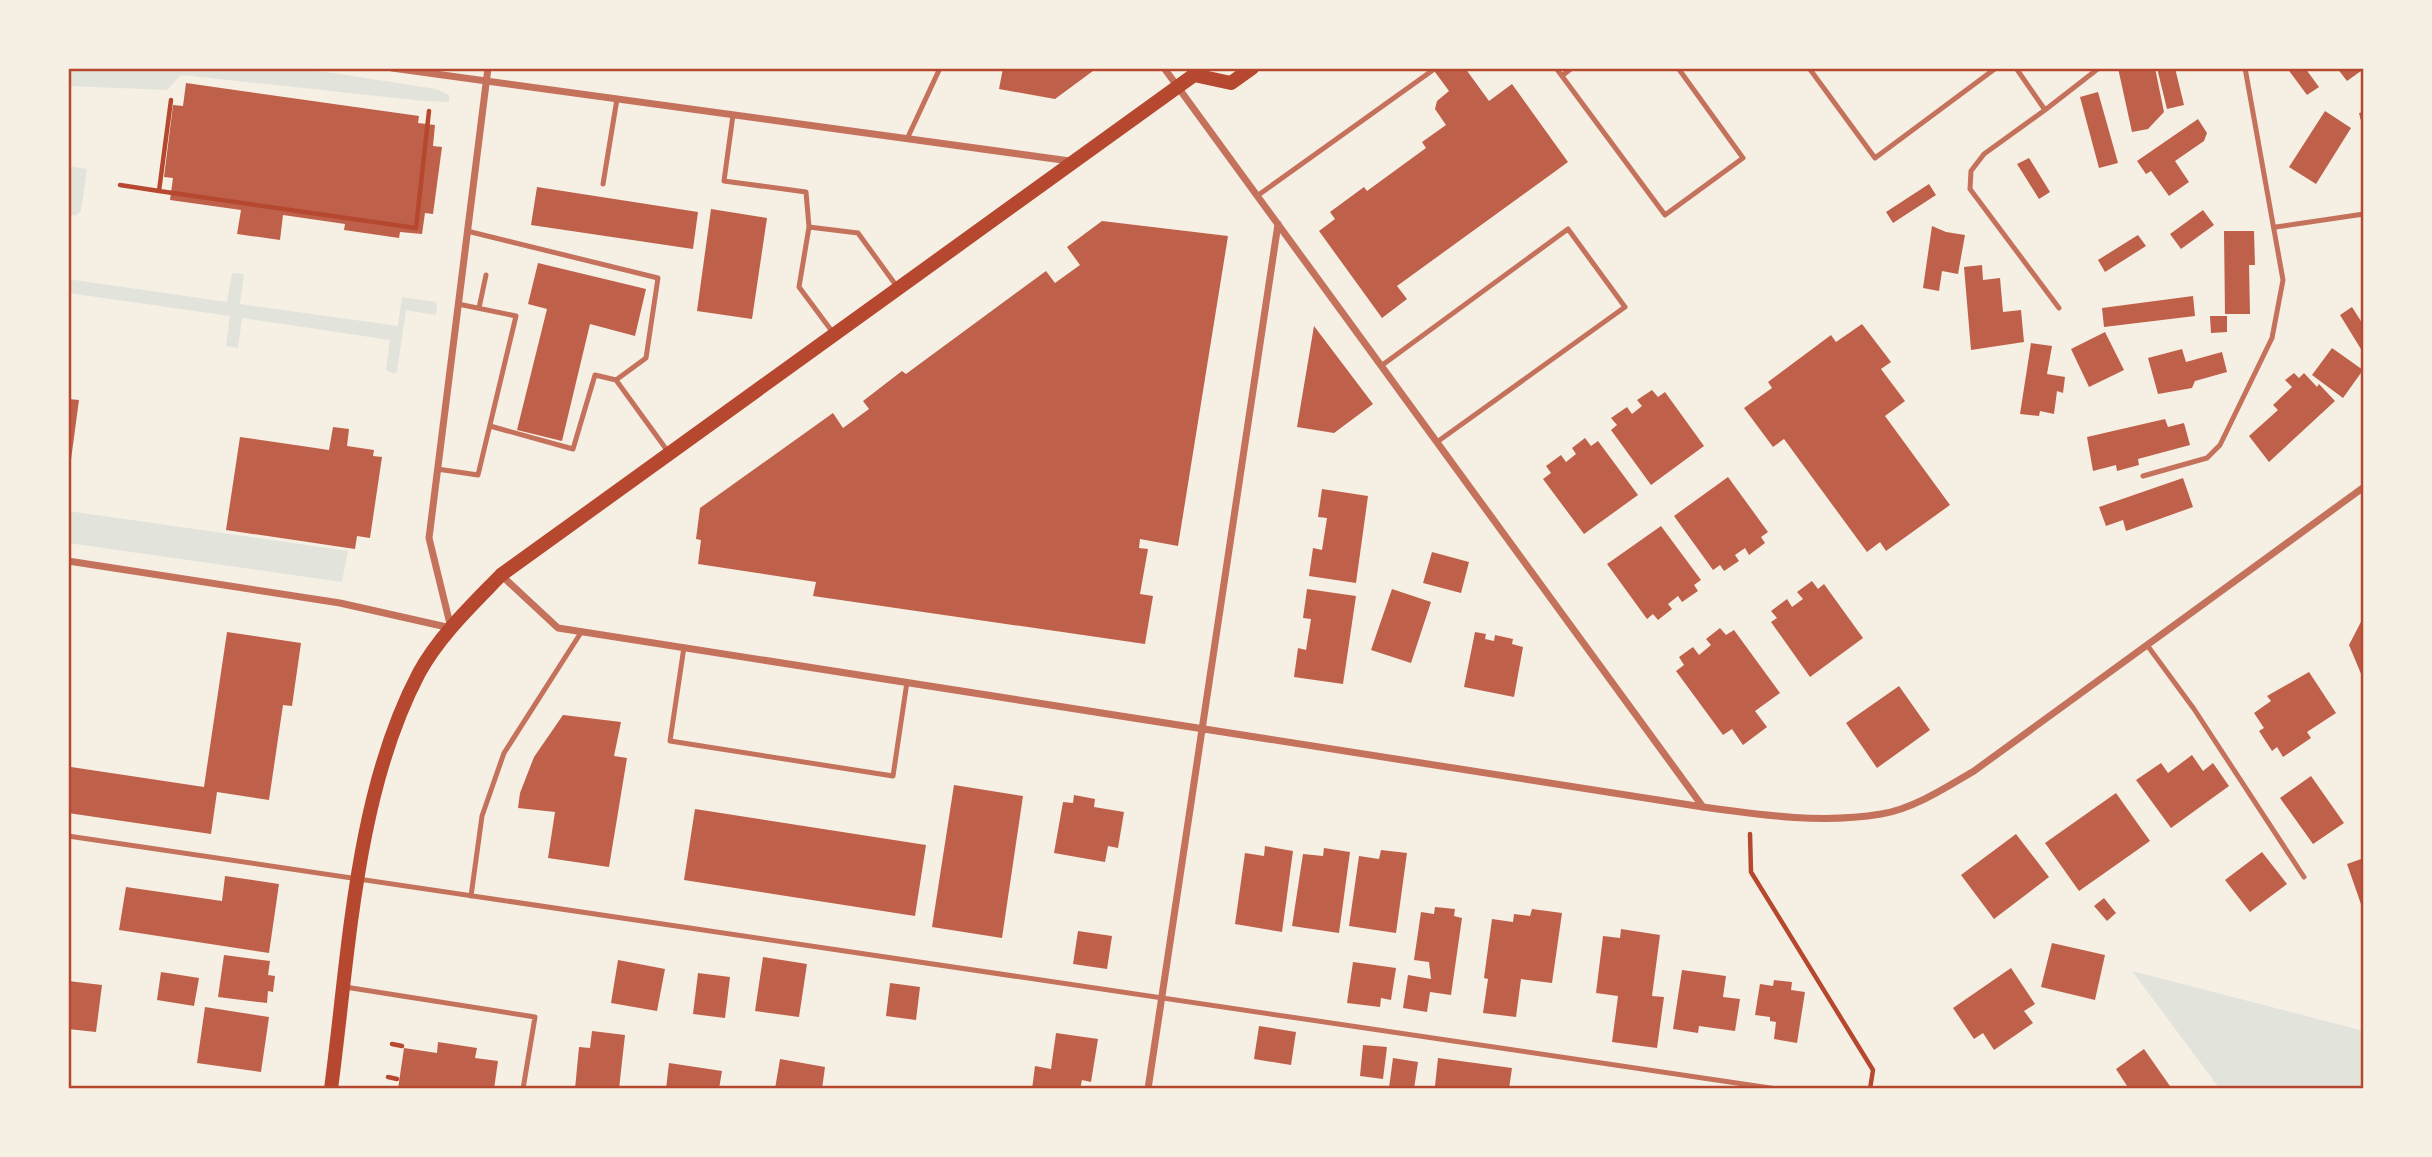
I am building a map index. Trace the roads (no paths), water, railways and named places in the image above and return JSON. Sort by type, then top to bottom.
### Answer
[{"type":"main road","points":[[331,1089],[359,879],[382,763],[420,672],[451,628],[501,575],[1177,87],[1195,71],[1231,83],[1252,68]]},
{"type":"street","points":[[391,68],[1073,162]]},
{"type":"street","points":[[68,561],[340,603],[451,628],[429,538],[488,68]]},
{"type":"street","points":[[1164,68],[1703,807]]},
{"type":"street","points":[[1148,1089],[1278,224]]},
{"type":"street","points":[[501,575],[558,628],[1703,807],[1750,814],[1825,819],[1884,814],[1942,790],[1974,771],[2364,487]]},
{"type":"lane","points":[[907,139],[940,68]]},
{"type":"lane","points":[[1556,68],[1665,215],[1743,158],[1678,68]]},
{"type":"lane","points":[[1563,75],[1572,68]]},
{"type":"lane","points":[[1809,68],[1874,158],[1996,68]]},
{"type":"lane","points":[[2016,68],[2045,110]]},
{"type":"lane","points":[[2059,309],[1970,189],[1971,171],[1984,154],[2099,68]]},
{"type":"lane","points":[[2143,476],[2207,458],[2220,445],[2272,338],[2283,280],[2276,227],[2245,68]]},
{"type":"lane","points":[[1257,196],[1433,70]]},
{"type":"lane","points":[[603,184],[617,99]]},
{"type":"lane","points":[[733,115],[724,181],[806,192],[809,227],[799,288],[834,334]]},
{"type":"lane","points":[[2276,227],[2364,214]]},
{"type":"lane","points":[[809,227],[858,233],[898,288]]},
{"type":"lane","points":[[1381,366],[1568,229],[1625,307],[1437,442]]},
{"type":"lane","points":[[467,231],[658,278],[646,358],[616,380]]},
{"type":"lane","points":[[479,308],[486,275]]},
{"type":"lane","points":[[437,469],[478,475],[516,316],[458,304]]},
{"type":"lane","points":[[490,426],[573,449],[595,375],[616,380],[669,453]]},
{"type":"lane","points":[[471,895],[482,816],[504,753],[582,631]]},
{"type":"lane","points":[[2147,645],[2194,709],[2304,877]]},
{"type":"lane","points":[[684,647],[670,741],[892,776],[906,682]]},
{"type":"lane","points":[[68,836],[1777,1089]]},
{"type":"lane","points":[[345,988],[535,1017],[523,1089]]}]
